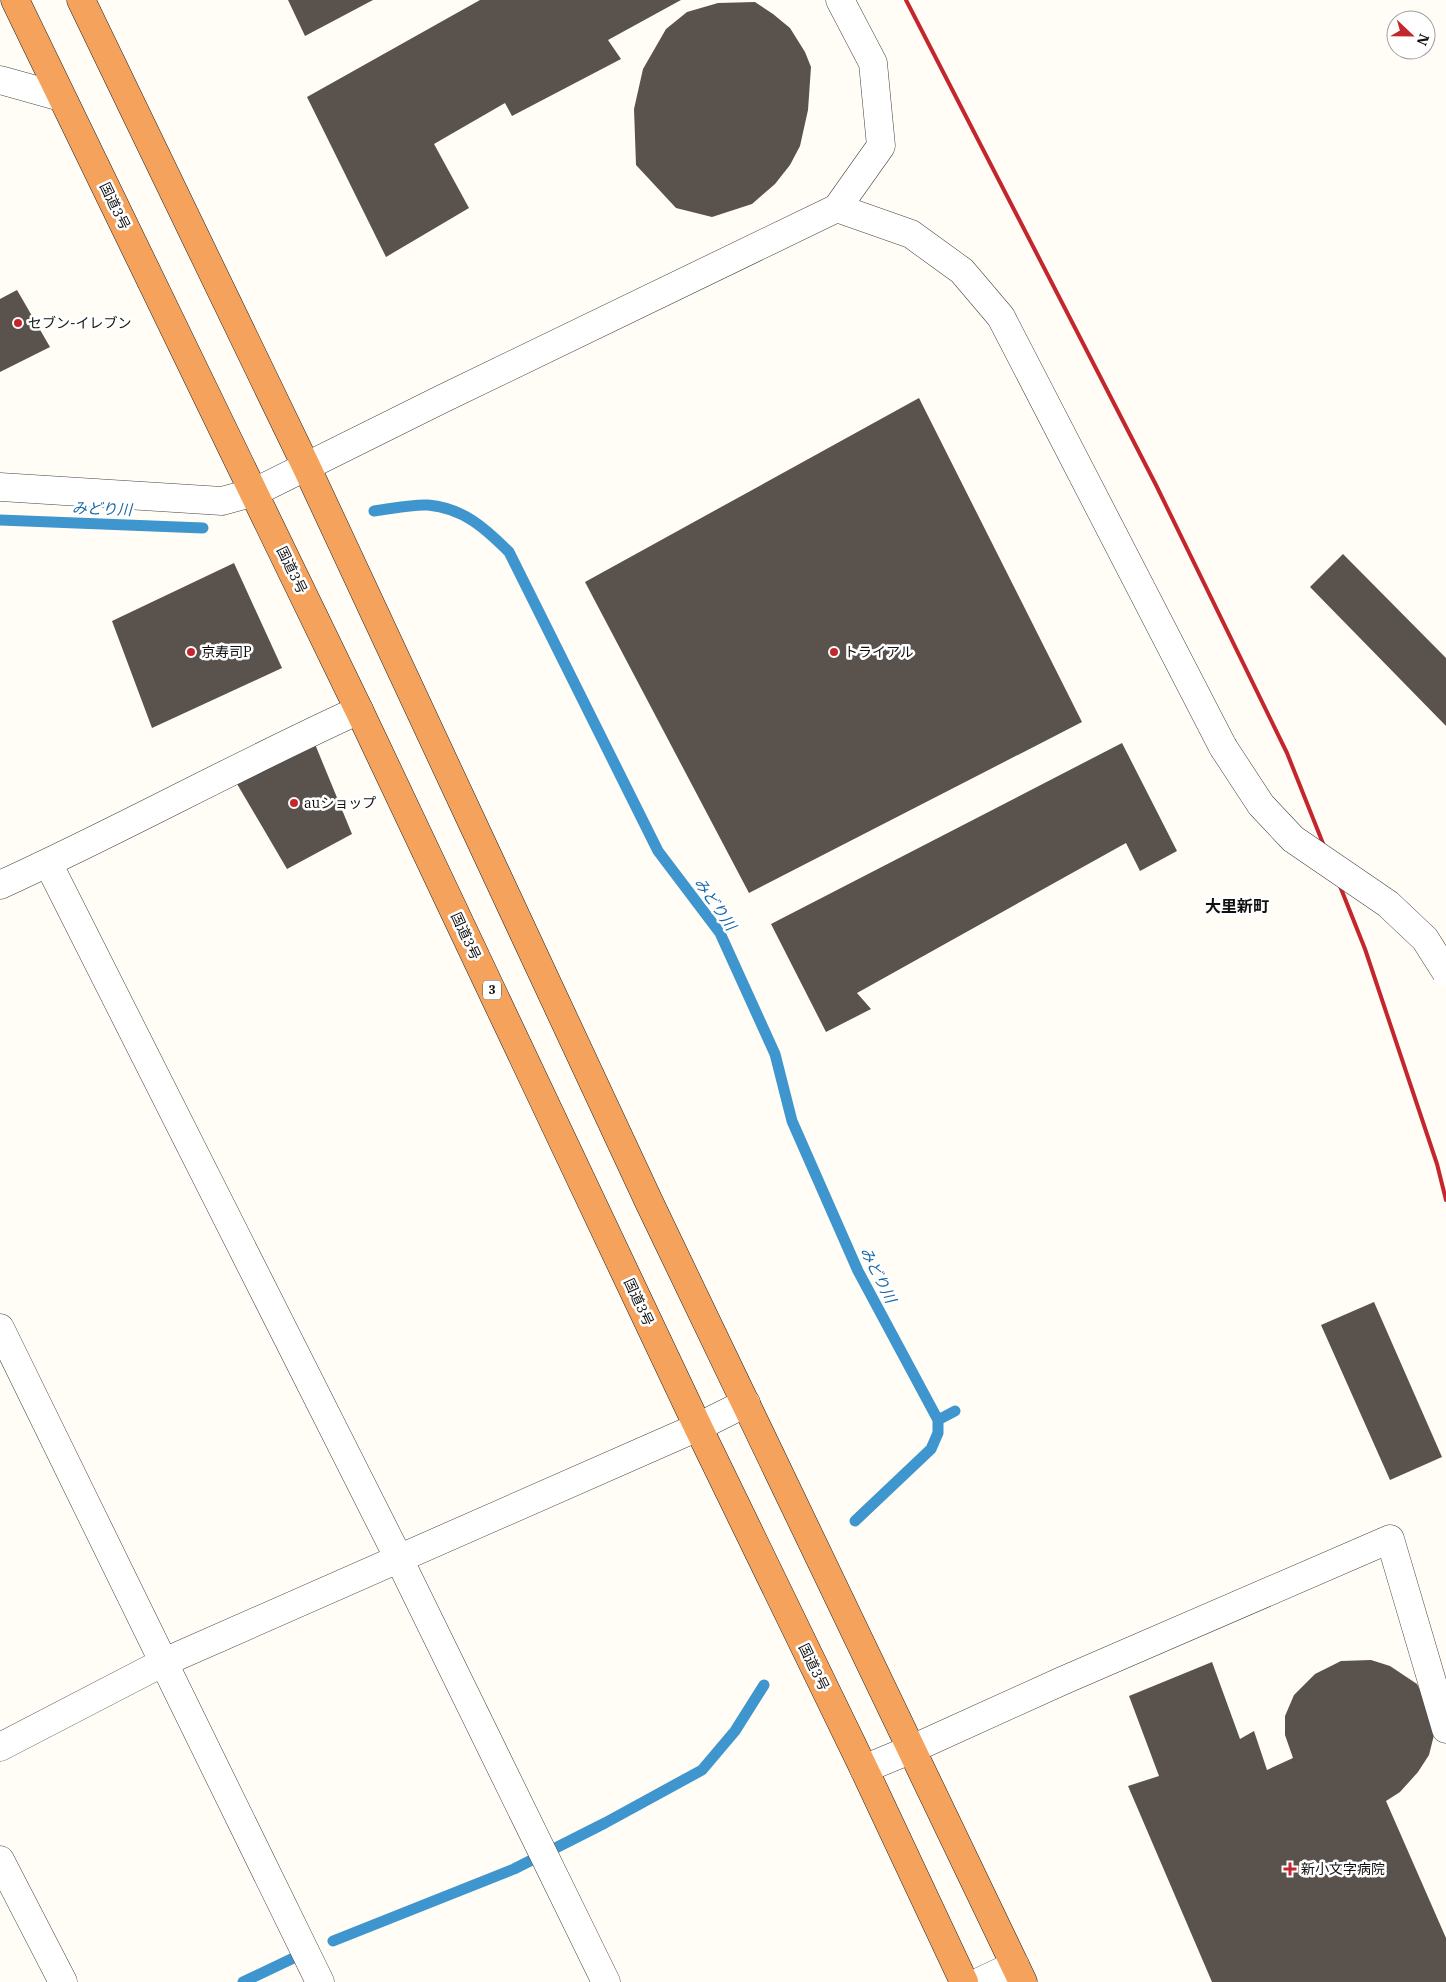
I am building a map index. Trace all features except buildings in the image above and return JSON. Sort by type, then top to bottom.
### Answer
[{"type":"highway","name":"国道3号","points":[[15,0],[255,492],[698,1427],[864,1769],[964,1982]]},
{"type":"highway","points":[[81,0],[306,466],[642,1186],[1019,1974]]},
{"type":"street","points":[[0,487],[222,501],[255,492],[837,208],[881,146],[873,63],[840,0]]},
{"type":"street","points":[[0,80],[61,97]]},
{"type":"street","points":[[837,208],[911,234],[962,272],[1001,317],[1223,747],[1260,805],[1293,839],[1388,904],[1425,939],[1446,972]]},
{"type":"street","points":[[0,885],[48,863],[310,732],[359,710]]},
{"type":"street","points":[[48,863],[399,1559],[606,1982]]},
{"type":"street","points":[[0,1328],[162,1663],[320,1982]]},
{"type":"street","points":[[0,1747],[162,1663],[698,1427],[746,1403]]},
{"type":"street","points":[[864,1769],[1390,1539],[1446,1729]]},
{"type":"street","points":[[0,1860],[63,1982]]},
{"type":"street","points":[[979,1982],[1019,1974]]},
{"type":"waterway","name":"みどり川","points":[[374,511],[421,505],[452,510],[482,527],[509,552],[658,851],[720,933],[775,1054],[792,1121],[858,1271],[938,1420],[938,1433],[931,1449],[855,1521]]},
{"type":"waterway","name":"みどり川","points":[[0,520],[203,528]]},
{"type":"waterway","points":[[938,1420],[955,1411]]},
{"type":"waterway","points":[[333,1941],[514,1869],[605,1823],[702,1770],[735,1731],[764,1685]]},
{"type":"waterway","points":[[243,1982],[304,1953]]},
{"type":"railway","points":[[906,0],[1156,485],[1287,753],[1365,949],[1437,1164],[1446,1200]]},
{"type":"place","name":"セブン-イレブン","points":[[18,323]]},
{"type":"place","name":"京寿司P","points":[[191,652]]},
{"type":"place","name":"トライアル","points":[[834,652]]},
{"type":"place","name":"auショップ","points":[[294,803]]},
{"type":"place","name":"新小文字病院","points":[[1290,1869]]},
{"type":"district","name":"大里新町","points":[[1237,906]]}]
